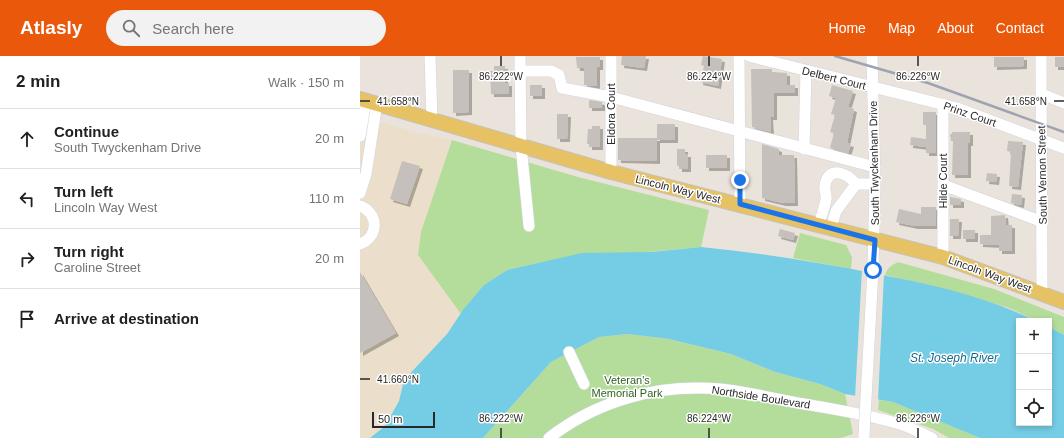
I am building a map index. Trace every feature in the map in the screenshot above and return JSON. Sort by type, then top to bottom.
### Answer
[{"type":"main road","name":"Lincoln Way West","points":[[368,100],[611,172],[943,257],[1064,302]]},
{"type":"street","points":[[430,56],[432,120]]},
{"type":"street","points":[[520,56],[522,146],[529,226]]},
{"type":"street","name":"Eldora Court","points":[[611,56],[611,172]]},
{"type":"street","points":[[739,56],[740,204]]},
{"type":"street","name":"Delbert Court","points":[[749,56],[873,88]]},
{"type":"street","name":"South Twyckenham Drive","points":[[864,436],[875,240],[872,56]]},
{"type":"street","name":"South Vernon Street","points":[[1041,56],[1043,222],[1042,293]]},
{"type":"street","points":[[520,71],[551,71],[559,75],[562,88],[611,97],[875,167]]},
{"type":"street","points":[[804,149],[806,71]]},
{"type":"street","name":"Prinz Court","points":[[873,88],[943,104],[979,116],[1042,142],[1064,148]]},
{"type":"street","points":[[1042,94],[1064,103]]},
{"type":"street","points":[[360,136],[368,100]]},
{"type":"street","points":[[360,191],[366,174],[368,100]]},
{"type":"street","name":"Hilde Court","points":[[943,104],[943,257]]},
{"type":"street","points":[[825,227],[826,179],[832,174],[840,172],[850,177],[856,184],[875,184]]},
{"type":"street","points":[[825,227],[856,184]]},
{"type":"street","points":[[943,185],[1043,222]]},
{"type":"street","points":[[826,198],[840,205]]},
{"type":"street","points":[[360,206],[370,212],[375,226],[371,237],[360,244]]},
{"type":"street","points":[[568,352],[584,384]]},
{"type":"street","name":"Northside Boulevard","points":[[549,438],[582,416],[617,401],[658,391],[689,388],[737,392],[858,414],[897,423],[929,437]]},
{"type":"shaded area","points":[[360,116],[418,133],[452,140],[421,232],[418,255],[461,314],[447,335],[404,380],[399,401],[385,426],[370,438],[360,438]]},
{"type":"green space","points":[[452,140],[578,177],[709,210],[701,247],[543,262],[507,270],[484,285],[461,314],[418,255],[421,232]]},
{"type":"green space","points":[[800,233],[846,245],[852,257],[851,269],[793,258]]},
{"type":"green space","points":[[898,262],[994,289],[1064,317],[1064,335],[1052,329],[1052,318],[1032,318],[1006,307],[885,275],[887,270]]},
{"type":"green space","name":"Veteran's Memorial Park","points":[[628,334],[669,339],[731,354],[775,372],[820,384],[845,394],[853,434],[841,438],[483,438],[551,362],[599,337]]},
{"type":"green space","points":[[879,400],[893,402],[980,438],[949,438],[933,429],[878,410]]},
{"type":"water","name":"St. Joseph River","points":[[701,247],[811,262],[918,282],[978,298],[1017,312],[1030,318],[1016,318],[1016,426],[1052,426],[1052,329],[1064,335],[1064,438],[980,438],[893,402],[845,394],[820,384],[775,372],[731,354],[669,339],[628,334],[599,337],[551,362],[483,438],[370,438],[385,426],[399,401],[404,380],[447,334],[463,310],[484,285],[507,270],[582,253],[651,252]]},
{"type":"pier","points":[[862,269],[884,273],[878,402],[855,398]]},
{"type":"building","points":[[622,56],[646,56],[644,68],[621,65]]},
{"type":"building","points":[[703,56],[722,59],[718,86],[700,82],[704,66],[701,65]]},
{"type":"building","points":[[576,57],[600,57],[600,67],[597,67],[597,86],[584,85],[584,68],[577,68]]},
{"type":"building","points":[[994,57],[1024,57],[1024,66],[994,67]]},
{"type":"building","points":[[1055,57],[1064,57],[1064,67],[1055,67]]},
{"type":"building","points":[[494,66],[505,66],[505,83],[509,83],[509,94],[491,94],[490,71],[494,71]]},
{"type":"building","points":[[751,69],[772,69],[772,72],[787,73],[787,85],[795,85],[795,93],[774,93],[774,117],[770,117],[771,132],[752,127]]},
{"type":"building","points":[[453,70],[469,70],[469,112],[453,113]]},
{"type":"building","points":[[530,85],[542,85],[542,96],[530,96]]},
{"type":"building","points":[[832,85],[853,91],[848,107],[854,109],[847,143],[851,144],[848,153],[830,148],[834,133],[830,132],[835,115],[831,114],[836,98],[829,96]]},
{"type":"building","points":[[589,100],[602,102],[602,108],[589,108]]},
{"type":"building","points":[[923,112],[936,112],[936,153],[926,153],[926,147],[910,145],[911,137],[926,139],[926,125],[923,125]]},
{"type":"building","points":[[557,114],[568,114],[567,139],[557,139]]},
{"type":"building","points":[[657,124],[675,124],[675,140],[657,140]]},
{"type":"building","points":[[592,126],[600,126],[600,147],[589,147],[589,144],[587,144],[588,129],[592,129]]},
{"type":"building","points":[[952,132],[970,132],[970,143],[968,143],[968,175],[952,175],[953,141],[951,141],[950,134],[952,134]]},
{"type":"building","points":[[618,138],[657,138],[657,161],[618,160]]},
{"type":"building","points":[[1008,141],[1023,142],[1018,187],[1009,186],[1011,152],[1007,151]]},
{"type":"building","points":[[762,144],[779,149],[779,155],[794,155],[795,203],[783,203],[762,198]]},
{"type":"building","points":[[677,149],[685,149],[685,154],[688,154],[688,169],[679,169],[679,166],[677,166]]},
{"type":"building","points":[[706,155],[727,155],[727,168],[706,168]]},
{"type":"building","points":[[402,161],[420,166],[407,204],[390,199]]},
{"type":"building","points":[[987,173],[997,174],[996,182],[986,181]]},
{"type":"building","points":[[1012,194],[1022,195],[1021,205],[1011,203]]},
{"type":"building","points":[[950,197],[961,199],[961,205],[950,205]]},
{"type":"building","points":[[921,207],[936,207],[936,226],[915,226],[896,222],[899,209],[921,214]]},
{"type":"building","points":[[1005,215],[1006,225],[1012,225],[1012,251],[999,251],[999,245],[980,244],[980,235],[991,235],[991,216]]},
{"type":"building","points":[[950,219],[959,219],[958,236],[950,236]]},
{"type":"building","points":[[780,229],[795,233],[793,240],[778,236]]},
{"type":"building","points":[[963,230],[975,230],[975,239],[963,239]]},
{"type":"building","points":[[360,272],[396,333],[360,353]]},
{"type":"railway","points":[[835,56],[928,83],[1064,132]]},
{"type":"route","points":[[740,180],[740,204],[875,240],[873,270]]}]
